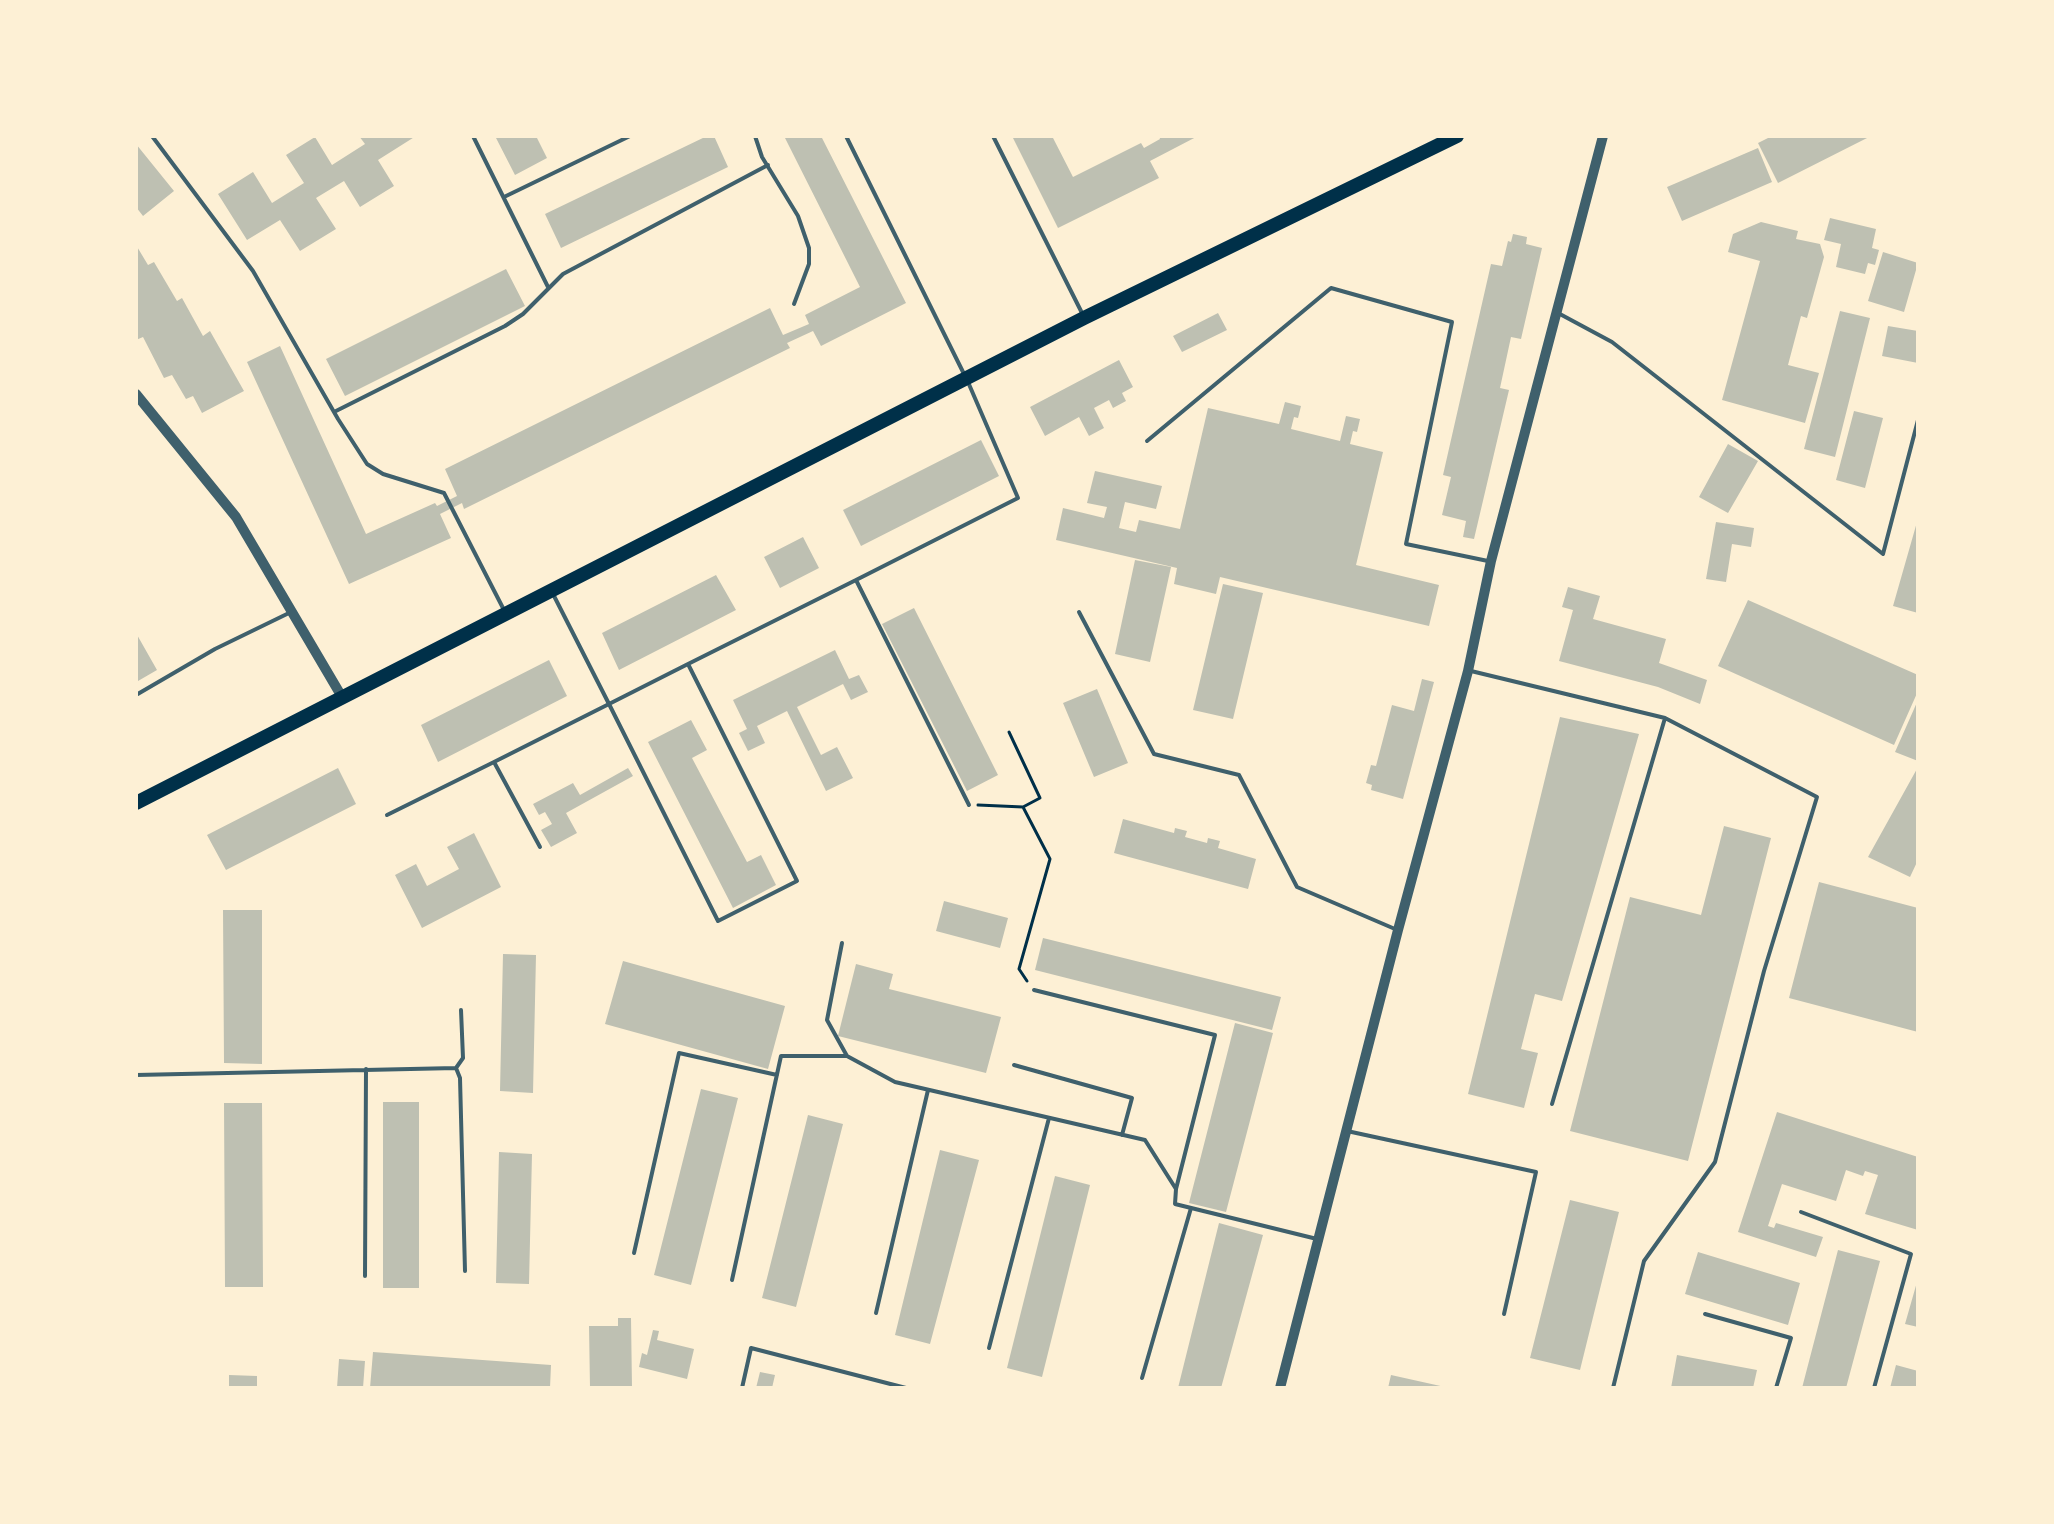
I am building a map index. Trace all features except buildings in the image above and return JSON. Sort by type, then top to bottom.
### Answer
[{"type":"main road","points":[[136,803],[1084,318],[1457,136]]},
{"type":"street","points":[[1280,1388],[1468,671],[1491,561],[1603,136]]},
{"type":"street","points":[[136,394],[236,517],[342,697]]},
{"type":"lane","points":[[152,136],[253,271],[367,464],[383,474],[444,493],[505,614]]},
{"type":"lane","points":[[473,136],[548,287]]},
{"type":"lane","points":[[504,197],[630,136]]},
{"type":"lane","points":[[755,136],[762,157],[798,216],[809,248],[809,264],[794,304]]},
{"type":"lane","points":[[387,815],[1018,498],[966,378],[846,136]]},
{"type":"lane","points":[[993,136],[1084,318]]},
{"type":"lane","points":[[334,412],[505,326],[523,314],[548,287],[578,264],[768,165]]},
{"type":"lane","points":[[1147,441],[1331,288],[1452,322],[1406,544],[1491,561]]},
{"type":"lane","points":[[1555,312],[1612,342],[1883,554],[1918,420]]},
{"type":"lane","points":[[856,580],[969,805]]},
{"type":"lane","points":[[551,590],[718,921],[797,881],[688,664]]},
{"type":"lane","points":[[136,695],[215,649],[292,611]]},
{"type":"lane","points":[[1079,612],[1154,754],[1239,775],[1297,887],[1398,930]]},
{"type":"lane","points":[[1468,671],[1665,718],[1817,797],[1764,971],[1715,1162],[1644,1261],[1613,1388]]},
{"type":"lane","points":[[1552,1104],[1665,718]]},
{"type":"lane","points":[[494,762],[540,847]]},
{"type":"lane","points":[[842,943],[827,1020],[847,1056]]},
{"type":"lane","points":[[1034,990],[1215,1035],[1176,1189],[1175,1204],[1317,1239]]},
{"type":"lane","points":[[456,1068],[463,1058],[461,1010]]},
{"type":"lane","points":[[634,1253],[679,1053],[777,1075]]},
{"type":"lane","points":[[732,1280],[781,1056],[847,1056],[895,1082],[1145,1140],[1176,1189]]},
{"type":"lane","points":[[1014,1065],[1132,1098],[1122,1135]]},
{"type":"lane","points":[[136,1075],[456,1068]]},
{"type":"lane","points":[[456,1068],[460,1078],[465,1271]]},
{"type":"lane","points":[[365,1276],[366,1069]]},
{"type":"lane","points":[[876,1313],[928,1090]]},
{"type":"lane","points":[[989,1348],[1049,1118]]},
{"type":"lane","points":[[1345,1131],[1536,1172],[1504,1314]]},
{"type":"lane","points":[[1142,1378],[1191,1208]]},
{"type":"lane","points":[[1801,1212],[1911,1254],[1874,1388]]},
{"type":"lane","points":[[1705,1314],[1791,1338],[1776,1388]]},
{"type":"lane","points":[[742,1388],[751,1348],[906,1388]]},
{"type":"path","points":[[969,805],[1023,807],[1040,798],[1009,732]]},
{"type":"path","points":[[1023,807],[1050,859],[1019,969],[1034,990]]}]
